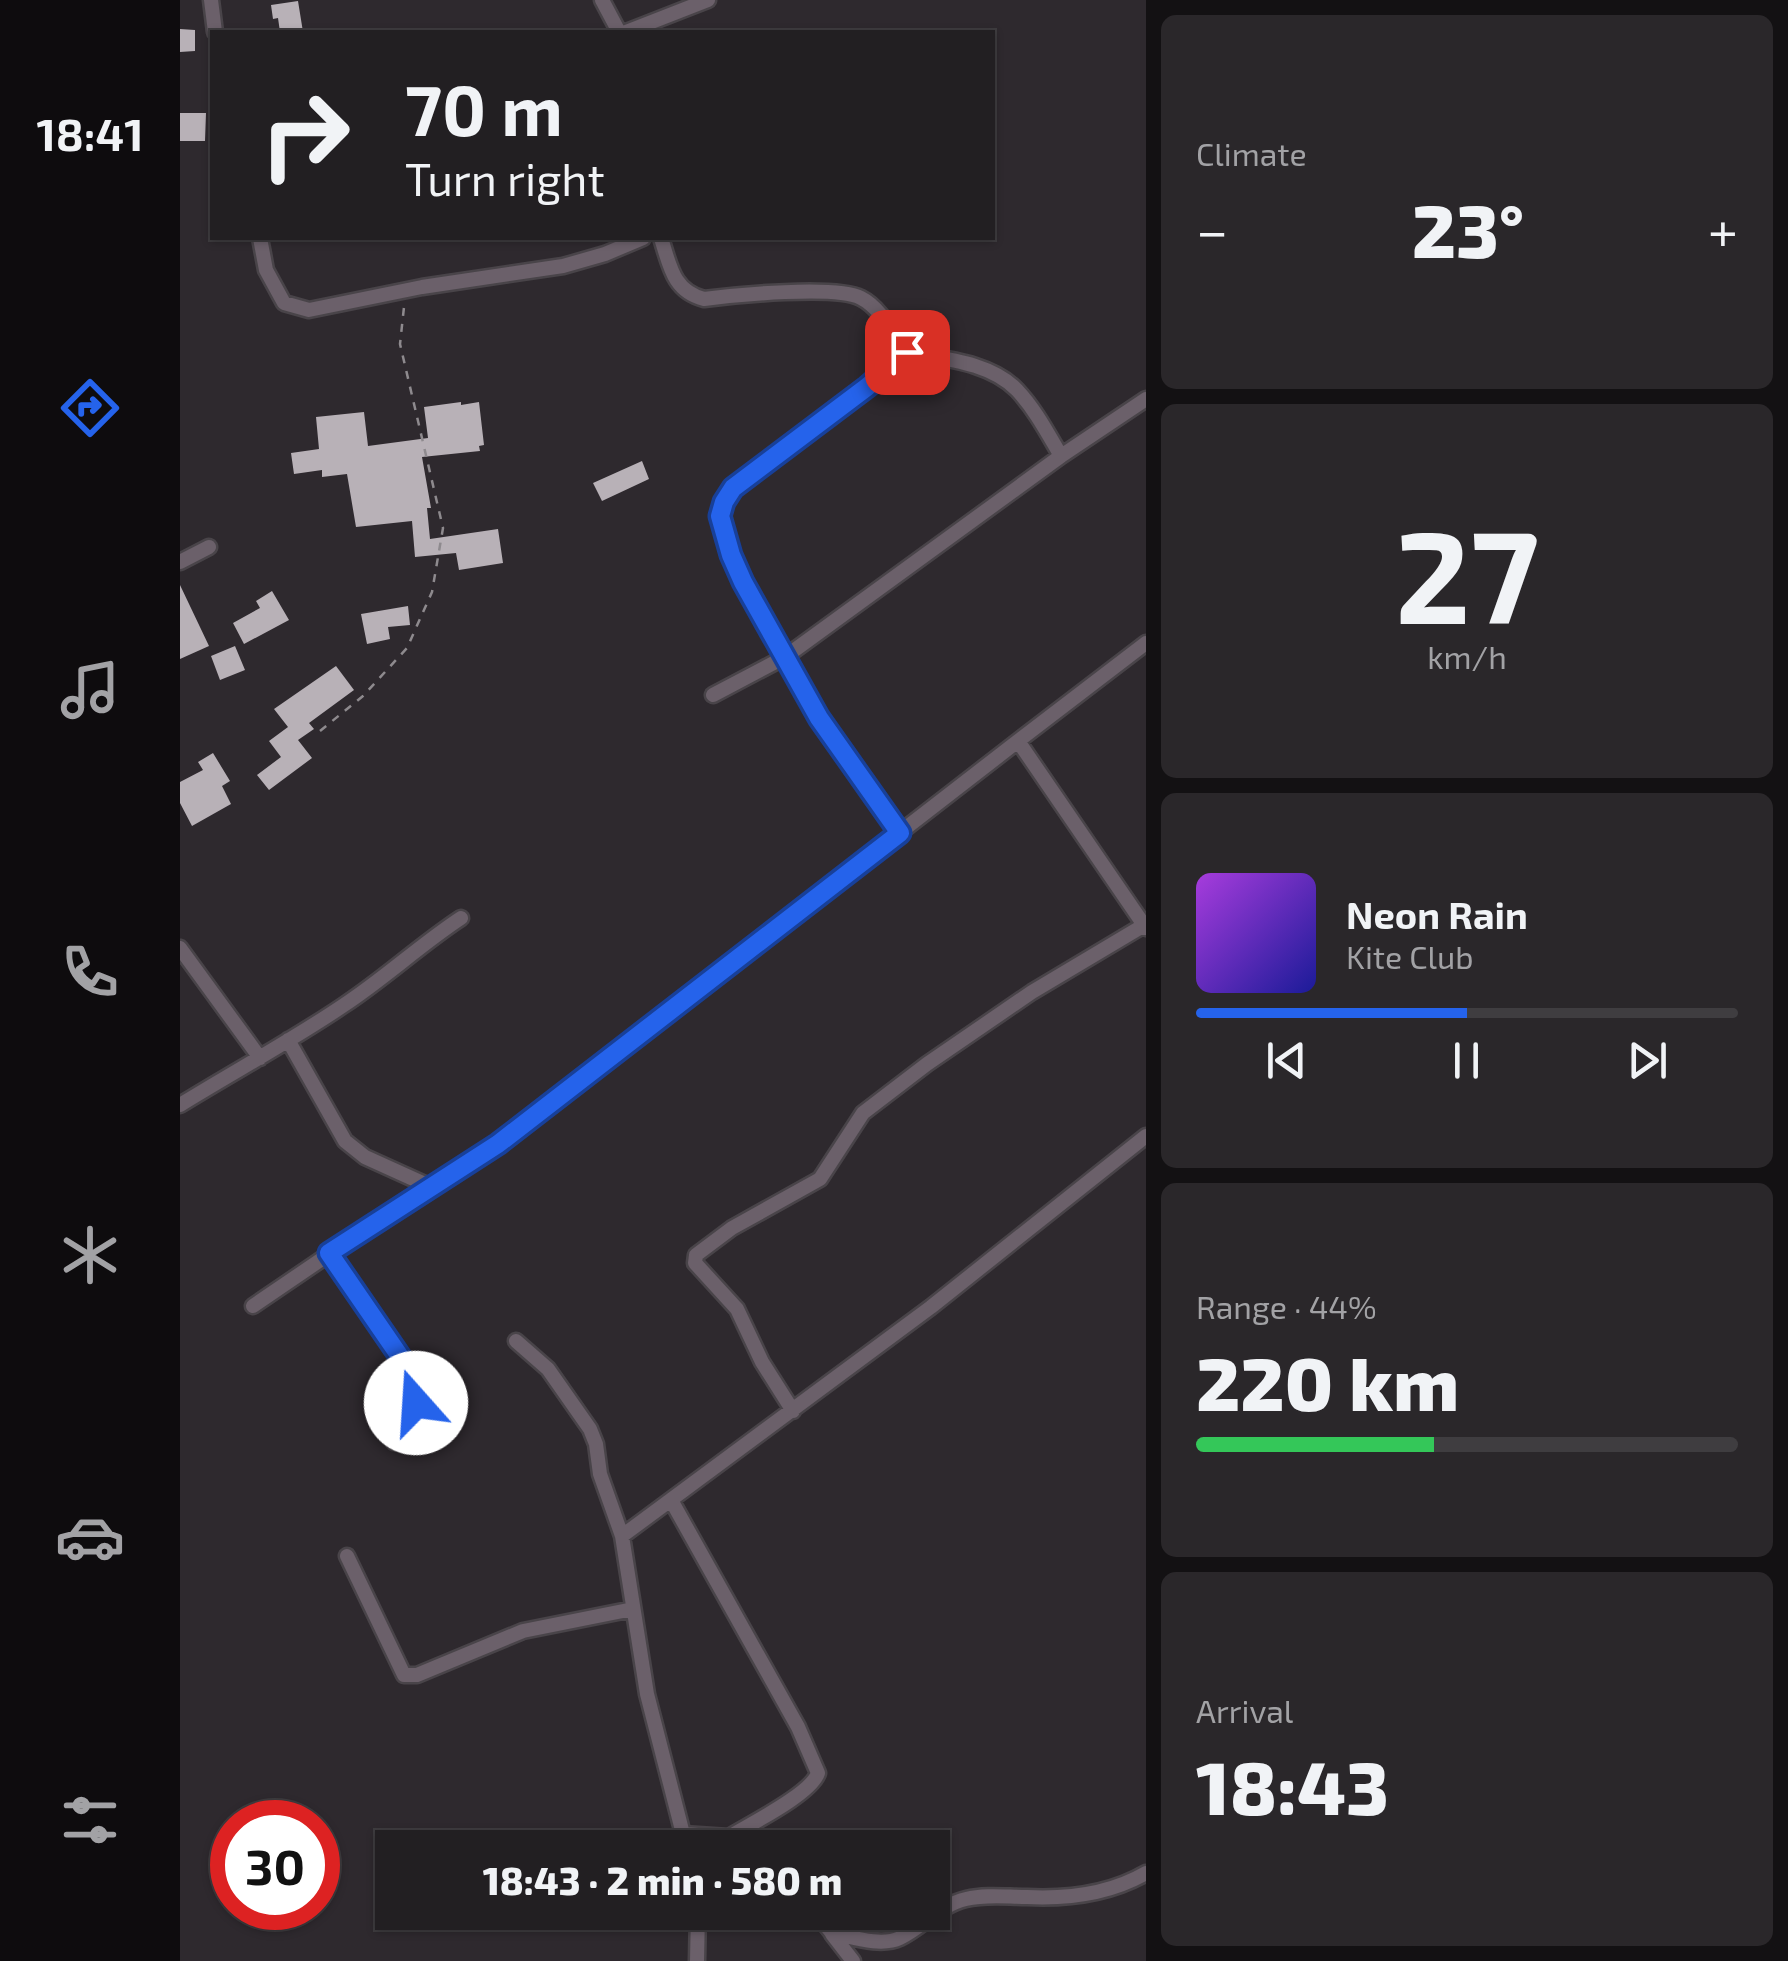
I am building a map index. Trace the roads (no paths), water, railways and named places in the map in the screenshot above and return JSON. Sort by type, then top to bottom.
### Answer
[{"type":"street","points":[[211,0],[215,30]]},
{"type":"street","points":[[602,0],[621,30]]},
{"type":"street","points":[[627,30],[708,0]]},
{"type":"street","points":[[260,240],[266,270],[284,303],[309,310],[422,287],[563,266],[638,240]]},
{"type":"street","points":[[662,240],[676,283],[689,295],[704,299],[850,294],[873,307],[907,352],[963,363],[1002,378],[1031,408],[1061,456]]},
{"type":"street","points":[[900,833],[819,718],[731,555],[720,516],[733,488],[907,352]]},
{"type":"street","points":[[713,695],[785,657],[1061,456],[1146,399]]},
{"type":"street","points":[[180,562],[209,547]]},
{"type":"street","points":[[253,1306],[498,1144],[1146,643]]},
{"type":"street","points":[[793,1411],[762,1362],[737,1309],[695,1264],[696,1255],[732,1228],[820,1179],[863,1113],[927,1064],[1032,992],[1145,926],[1018,741]]},
{"type":"street","points":[[180,1105],[378,981],[461,918]]},
{"type":"street","points":[[180,948],[260,1058]]},
{"type":"street","points":[[288,1040],[345,1141],[365,1157],[430,1186]]},
{"type":"street","points":[[622,1536],[930,1307],[1146,1136]]},
{"type":"street","points":[[329,1253],[412,1374],[417,1389],[409,1422],[394,1442]]},
{"type":"street","points":[[516,1340],[548,1369],[590,1428],[596,1444],[600,1474],[622,1536],[648,1694],[681,1830]]},
{"type":"street","points":[[671,1500],[798,1727],[818,1773],[815,1782],[741,1830]]},
{"type":"street","points":[[347,1556],[404,1675],[417,1675],[523,1631],[633,1609]]},
{"type":"street","points":[[832,1934],[884,1941],[899,1938],[962,1900],[1104,1892],[1120,1888],[1146,1872]]},
{"type":"street","points":[[698,1930],[698,1961]]},
{"type":"street","points":[[829,1930],[854,1961]]}]
